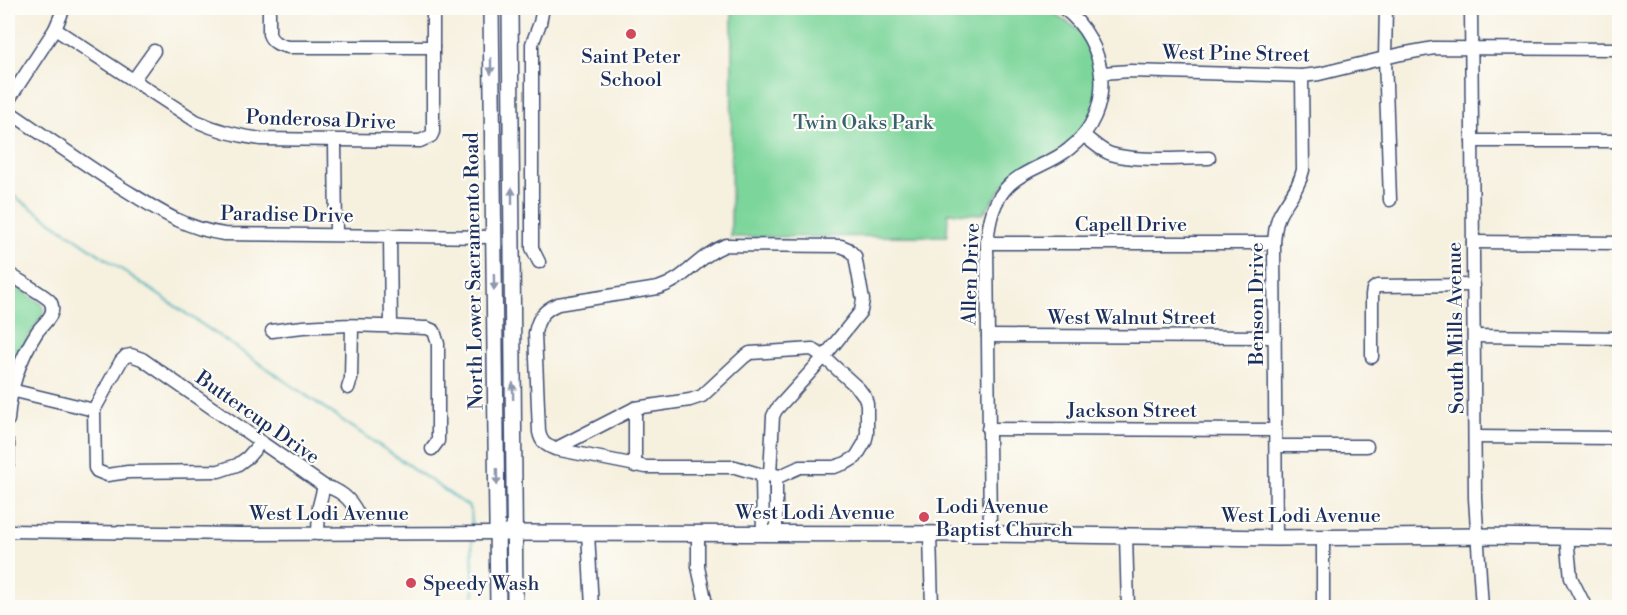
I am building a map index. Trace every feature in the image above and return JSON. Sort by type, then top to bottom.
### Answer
[{"type":"main road","name":"North Lower Sacramento Road","points":[[491,8],[498,608]]},
{"type":"main road","name":"North Lower Sacramento Road","points":[[510,8],[515,608]]},
{"type":"main road","points":[[493,237],[505,244],[512,269]]},
{"type":"main road","name":"West Lodi Avenue","points":[[498,533],[1620,538]]},
{"type":"street","points":[[8,100],[55,28],[63,8]]},
{"type":"street","points":[[269,8],[270,38],[278,45],[288,47],[433,47],[433,8]]},
{"type":"street","points":[[539,262],[532,248],[532,44],[543,8]]},
{"type":"street","name":"Allen Drive","points":[[990,534],[987,243],[990,218],[997,201],[1010,184],[1027,172],[1055,159],[1084,136],[1095,119],[1101,100],[1102,73],[1096,49],[1079,12],[1063,8]]},
{"type":"street","points":[[1386,8],[1385,58],[1390,200]]},
{"type":"street","name":"South Mills Avenue","points":[[1471,8],[1475,498],[1482,608]]},
{"type":"street","name":"Ponderosa Drive","points":[[55,28],[196,121],[218,131],[240,137],[261,139],[426,140],[432,134],[433,47]]},
{"type":"street","name":"West Pine Street","points":[[1102,73],[1130,71],[1302,76],[1426,50],[1471,47],[1620,50]]},
{"type":"street","points":[[134,79],[154,51]]},
{"type":"street","name":"Benson Drive","points":[[1275,538],[1274,243],[1276,224],[1301,181],[1303,170],[1302,76]]},
{"type":"street","name":"Paradise Drive","points":[[8,111],[159,211],[201,231],[224,234],[493,237]]},
{"type":"street","points":[[1084,136],[1112,155],[1145,158],[1209,158]]},
{"type":"street","points":[[335,141],[336,234]]},
{"type":"street","points":[[1472,141],[1620,141]]},
{"type":"street","points":[[390,235],[391,327]]},
{"type":"street","points":[[1473,242],[1620,243]]},
{"type":"street","name":"Capell Drive","points":[[987,243],[1274,243]]},
{"type":"street","points":[[555,449],[635,408],[690,400],[702,396],[750,353],[802,348],[812,349],[824,357],[865,397],[865,442],[856,457],[834,467],[800,467],[780,476],[769,475],[735,467],[635,466],[555,449],[546,446],[538,432],[535,333],[537,323],[548,308],[558,304],[671,284],[710,251],[726,245],[841,246],[855,256],[863,300],[861,311],[824,357],[776,410],[773,416],[769,475],[770,534]]},
{"type":"street","points":[[8,273],[47,297],[52,307],[52,313],[37,331],[18,368],[11,390],[8,420]]},
{"type":"street","points":[[1372,357],[1372,295],[1373,289],[1377,286],[1474,285]]},
{"type":"street","points":[[348,388],[351,379],[352,327]]},
{"type":"street","points":[[272,331],[290,328],[391,327],[427,328],[434,331],[438,351],[438,441],[432,449]]},
{"type":"street","name":"West Walnut Street","points":[[988,336],[1275,337]]},
{"type":"street","points":[[1474,336],[1620,338]]},
{"type":"street","name":"Buttercup Drive","points":[[94,410],[126,356],[131,355],[142,359],[324,486],[335,489],[347,497],[358,514]]},
{"type":"street","points":[[11,390],[94,410],[93,462],[97,471],[107,475],[128,472],[219,471],[237,465],[248,457],[261,442]]},
{"type":"street","points":[[635,408],[635,466]]},
{"type":"street","name":"Jackson Street","points":[[988,429],[1275,430]]},
{"type":"street","points":[[1475,437],[1620,438]]},
{"type":"street","points":[[8,443],[8,463]]},
{"type":"street","points":[[1276,446],[1367,446]]},
{"type":"street","points":[[318,534],[319,506],[324,486]]},
{"type":"street","name":"West Lodi Avenue","points":[[8,531],[191,534],[498,533]]},
{"type":"street","points":[[588,533],[592,608]]},
{"type":"street","points":[[698,533],[698,567],[707,608]]},
{"type":"street","points":[[930,534],[932,608]]},
{"type":"street","points":[[1126,535],[1128,608]]},
{"type":"street","points":[[1323,537],[1323,608]]},
{"type":"street","points":[[1566,537],[1570,578],[1586,608]]},
{"type":"green space","name":"Twin Oaks Park","points":[[732,8],[1045,8],[1089,36],[1099,106],[1069,149],[1014,171],[983,214],[948,213],[947,236],[731,237]]},
{"type":"green space","points":[[8,281],[42,304],[44,312],[16,357],[8,380]]},
{"type":"waterway","points":[[8,192],[468,506],[471,512],[472,530]]},
{"type":"waterway","points":[[472,539],[474,608]]},
{"type":"place","name":"Saint Peter School","points":[[631,34]]},
{"type":"place","name":"Lodi Avenue Baptist Church","points":[[924,517]]},
{"type":"place","name":"Speedy Wash","points":[[411,583]]}]
